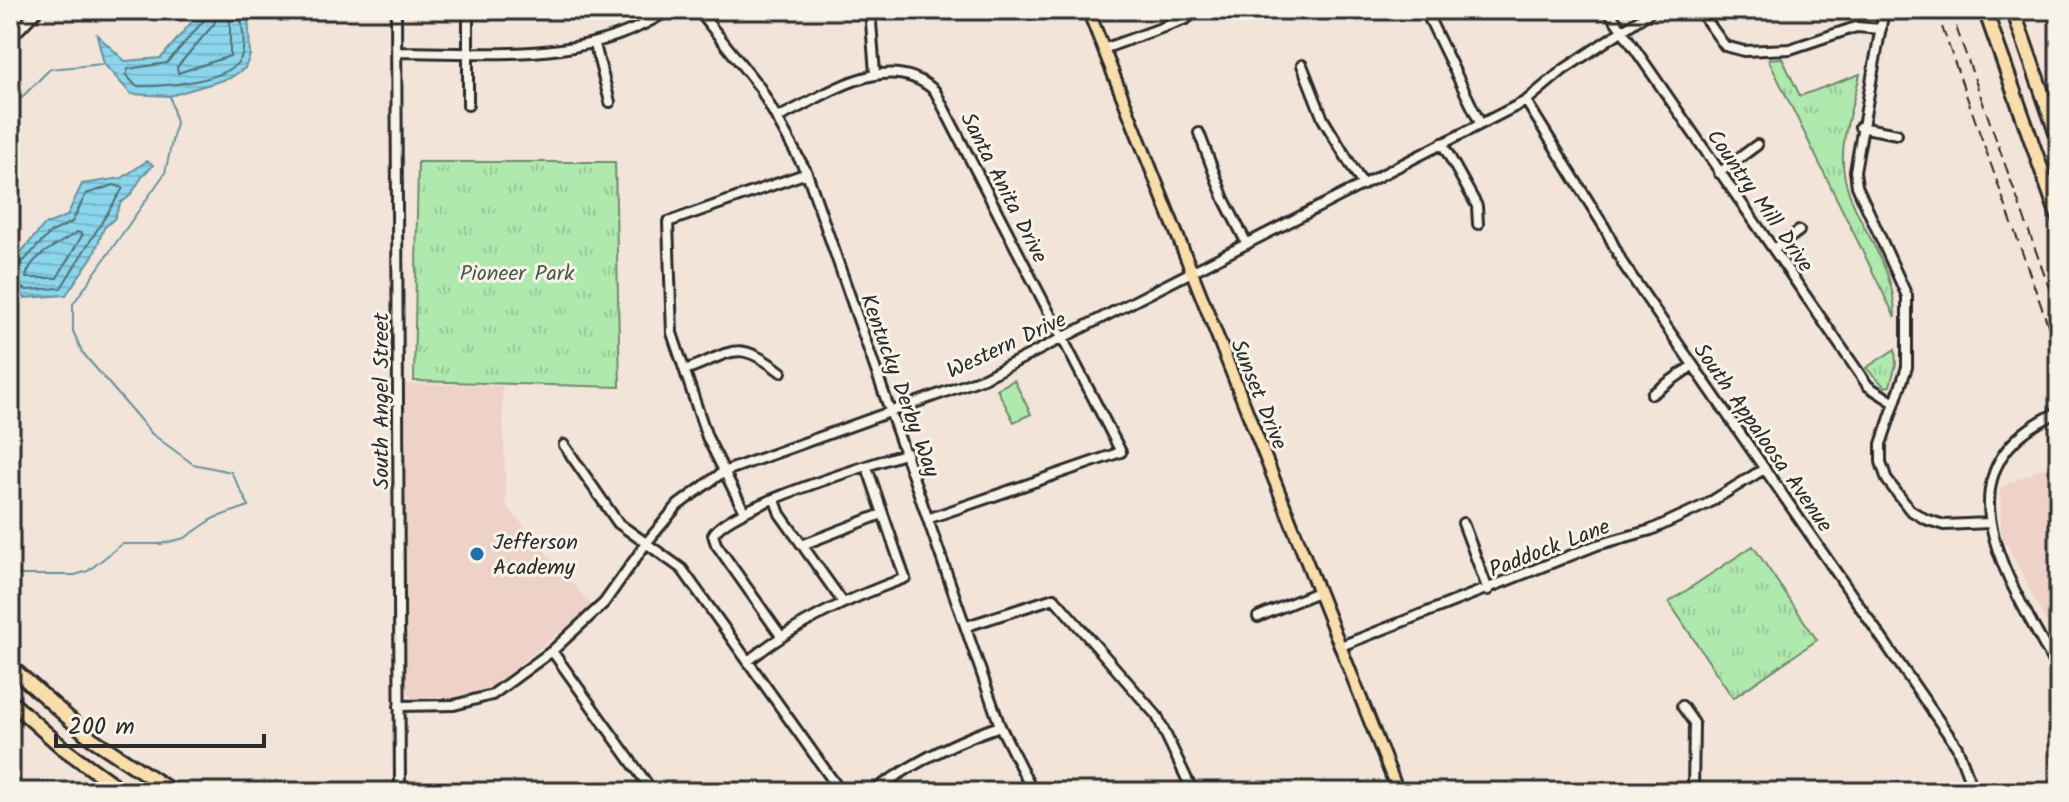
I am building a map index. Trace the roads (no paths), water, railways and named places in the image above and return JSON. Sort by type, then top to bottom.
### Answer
[{"type":"highway","points":[[1985,10],[2059,219]]},
{"type":"highway","points":[[2013,10],[2059,141]]},
{"type":"highway","points":[[10,666],[91,738],[173,792]]},
{"type":"highway","points":[[10,701],[63,748],[124,792]]},
{"type":"main road","name":"Sunset Drive","points":[[1088,10],[1398,792]]},
{"type":"street","points":[[10,39],[38,10]]},
{"type":"street","name":"South Angel Street","points":[[396,10],[400,792]]},
{"type":"street","points":[[468,10],[468,105]]},
{"type":"street","points":[[397,52],[555,52],[595,45],[669,10]]},
{"type":"street","name":"Kentucky Derby Way","points":[[698,10],[760,88],[779,117],[807,173],[930,518],[1000,726],[1033,792]]},
{"type":"street","points":[[870,10],[875,73]]},
{"type":"street","points":[[1103,49],[1186,19],[1197,10]]},
{"type":"street","points":[[1425,10],[1480,123]]},
{"type":"street","name":"Country Mill Drive","points":[[1608,10],[1868,386],[1893,402]]},
{"type":"street","name":"Western Drive","points":[[399,706],[454,705],[492,695],[552,651],[604,603],[647,542],[678,505],[723,472],[984,378],[1061,340],[1526,101],[1563,70],[1653,10]]},
{"type":"street","points":[[1699,10],[1725,46],[1744,51],[1790,49],[1856,27],[1881,29]]},
{"type":"street","points":[[1884,10],[1860,127],[1855,171],[1857,186],[1907,296],[1907,367],[1883,434],[1881,462],[1897,496],[1910,510],[1944,525],[1989,523]]},
{"type":"street","points":[[595,45],[610,102]]},
{"type":"street","points":[[1302,65],[1323,119],[1363,185]]},
{"type":"street","name":"Santa Anita Drive","points":[[779,117],[875,73],[900,71],[921,79],[935,91],[1121,452],[930,518]]},
{"type":"street","name":"South Appaloosa Avenue","points":[[1526,101],[1605,228],[1623,264],[1957,747],[1974,792]]},
{"type":"street","points":[[1860,127],[1897,134]]},
{"type":"street","points":[[1199,133],[1224,199],[1247,244]]},
{"type":"street","points":[[1442,143],[1477,206],[1478,224]]},
{"type":"street","points":[[1719,173],[1757,145]]},
{"type":"street","points":[[744,511],[707,437],[672,333],[668,222],[807,173]]},
{"type":"street","points":[[1774,249],[1799,231]]},
{"type":"street","points":[[685,370],[744,349],[756,353],[781,372]]},
{"type":"street","points":[[1652,394],[1692,366]]},
{"type":"street","points":[[2057,413],[2023,431],[1997,465],[1991,487],[1989,523],[1994,546],[2059,673]]},
{"type":"street","points":[[564,445],[618,523],[682,569],[841,792]]},
{"type":"street","points":[[781,636],[713,535],[717,527],[744,511],[907,453]]},
{"type":"street","points":[[748,661],[781,636],[842,601],[905,578],[867,467]]},
{"type":"street","name":"Paddock Lane","points":[[1341,646],[1597,545],[1651,530],[1707,504],[1764,469]]},
{"type":"street","points":[[775,500],[842,601]]},
{"type":"street","points":[[802,545],[882,514]]},
{"type":"street","points":[[1463,523],[1488,590]]},
{"type":"street","points":[[1258,617],[1318,592]]},
{"type":"street","points":[[967,626],[1054,598],[1157,716],[1193,792]]},
{"type":"street","points":[[552,651],[653,792]]},
{"type":"street","points":[[1682,706],[1694,723],[1693,792]]},
{"type":"street","points":[[872,792],[913,763],[957,740],[1000,726]]},
{"type":"water","points":[[202,10],[248,12],[250,55],[245,68],[230,78],[170,96],[131,94],[104,64],[97,35],[125,61],[161,58]]},
{"type":"water","points":[[147,161],[153,165],[121,202],[114,219],[104,228],[94,254],[66,295],[25,298],[15,294],[10,285],[11,264],[44,225],[67,216],[82,184],[122,178]]},
{"type":"waterway","points":[[10,125],[20,99],[50,69],[104,64]]},
{"type":"waterway","points":[[10,575],[75,575],[88,571],[122,544],[161,544],[185,538],[214,518],[249,506],[231,472],[193,464],[152,434],[82,352],[73,331],[73,304],[165,173],[176,123],[170,96]]},
{"type":"railway","points":[[1936,10],[2059,356]]},
{"type":"railway","points":[[1950,10],[2059,316]]},
{"type":"place","name":"Jefferson Academy","points":[[477,554]]},
{"type":"park label","name":"Pioneer Park","points":[[517,272]]}]
